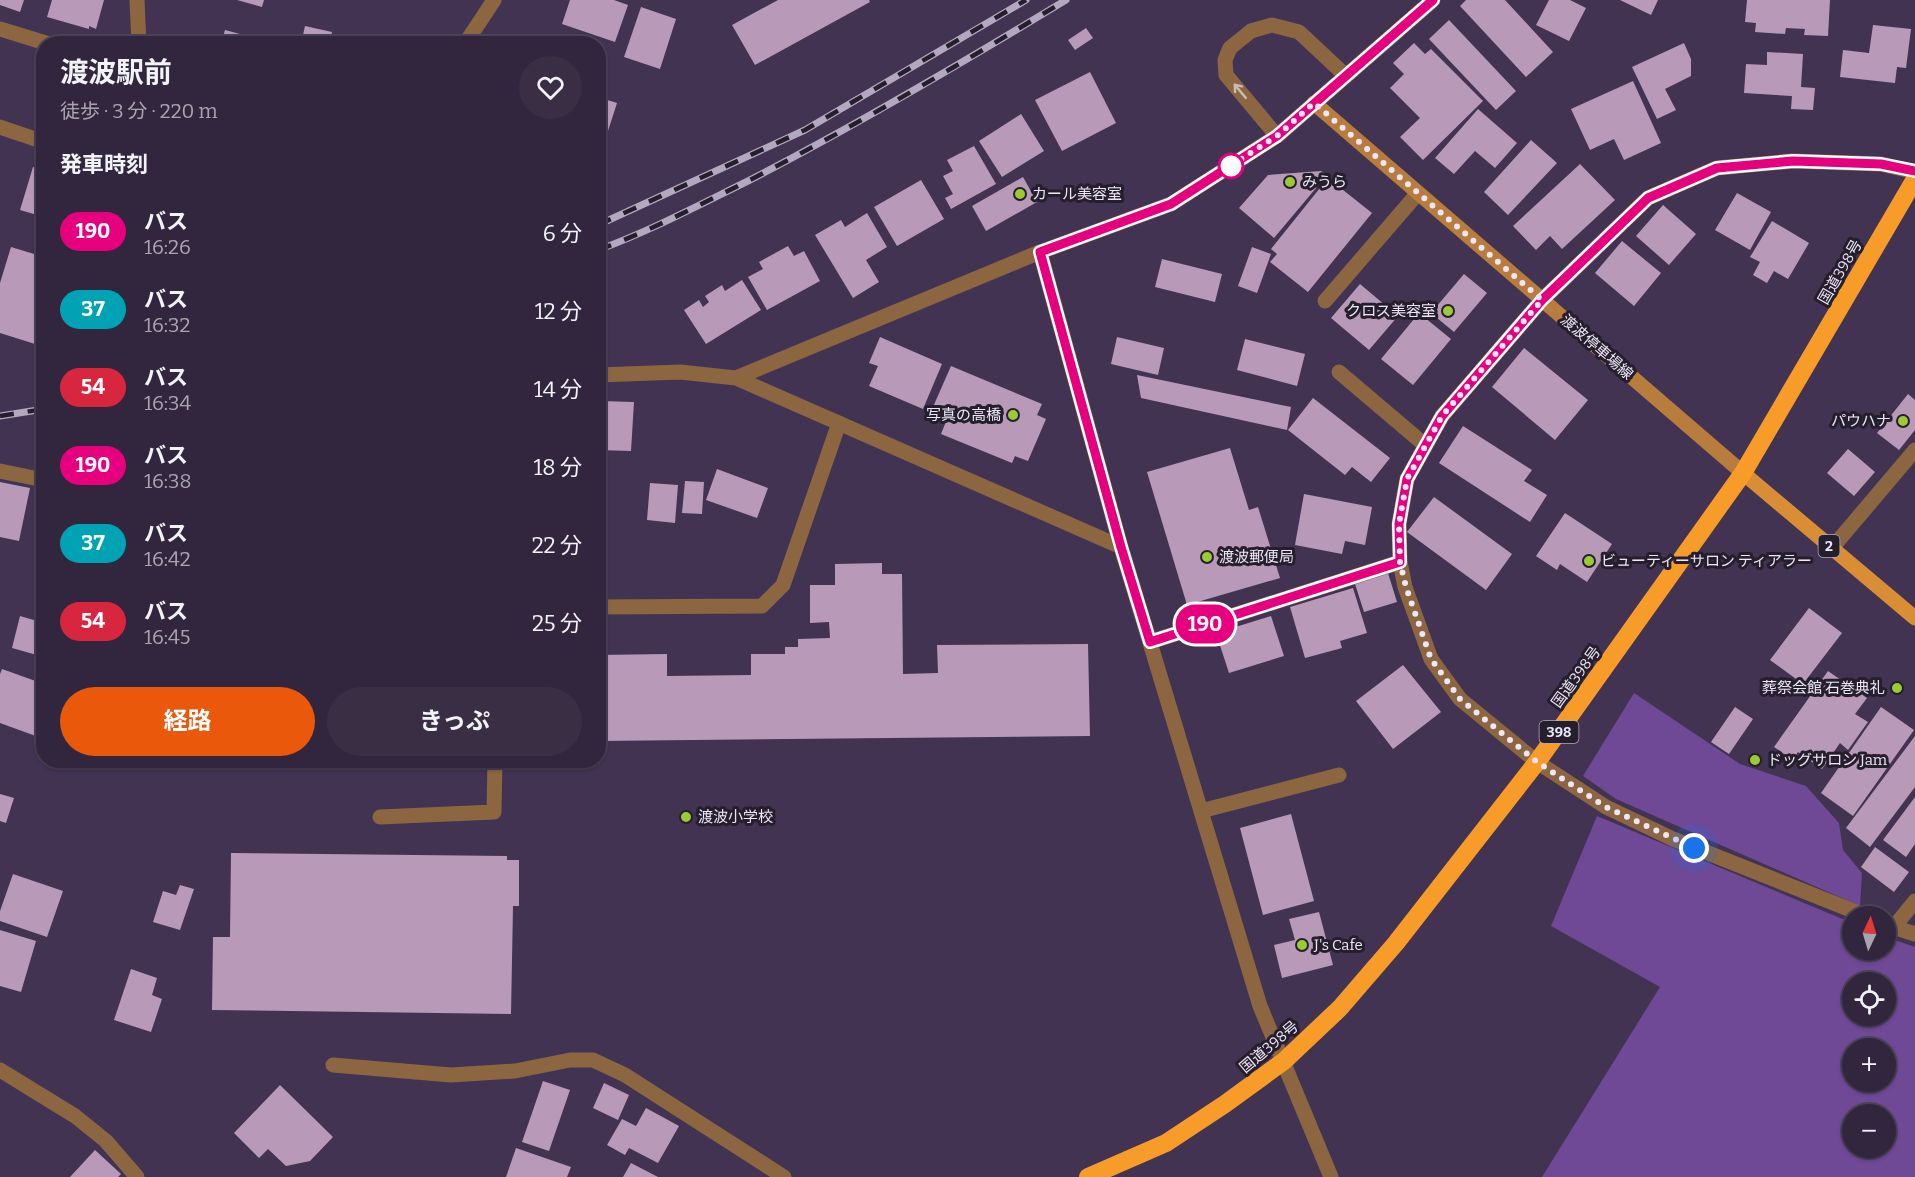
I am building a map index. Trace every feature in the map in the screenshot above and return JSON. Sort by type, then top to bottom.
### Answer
[{"type":"highway","name":"国道398号","points":[[1088,1177],[1166,1143],[1284,1061],[1340,1008],[1396,943],[1537,762],[1743,473],[1915,179]]},
{"type":"main road","name":"渡波停車場線","points":[[1314,103],[1743,473]]},
{"type":"main road","name":"2","points":[[1743,473],[1915,618]]},
{"type":"street","points":[[137,0],[139,36]]},
{"type":"street","points":[[470,36],[494,0]]},
{"type":"street","points":[[736,378],[1040,252],[1171,204],[1277,136],[1433,0]]},
{"type":"street","points":[[1277,136],[1226,75],[1225,60],[1230,48],[1251,31],[1272,25],[1299,32],[1345,75]]},
{"type":"street","points":[[0,29],[36,40]]},
{"type":"street","points":[[0,127],[36,139]]},
{"type":"street","points":[[1842,906],[1673,839],[1606,807],[1537,762],[1460,699],[1431,659],[1406,587],[1400,562],[1399,524],[1407,479],[1442,416],[1542,300],[1648,198],[1717,168],[1793,161],[1881,164],[1915,171]]},
{"type":"street","points":[[1325,301],[1418,194]]},
{"type":"street","points":[[1040,252],[1121,547],[1260,1006],[1331,1177]]},
{"type":"street","points":[[606,375],[680,372],[736,378],[1121,547]]},
{"type":"street","points":[[1338,372],[1425,445]]},
{"type":"street","points":[[606,607],[762,606],[783,585],[839,423]]},
{"type":"street","points":[[1832,548],[1915,450]]},
{"type":"street","points":[[0,471],[36,478]]},
{"type":"street","points":[[1150,642],[1400,562]]},
{"type":"street","points":[[380,817],[494,812],[495,768]]},
{"type":"street","points":[[1201,811],[1339,775]]},
{"type":"street","points":[[1896,920],[1915,901]]},
{"type":"street","points":[[1896,928],[1915,934]]},
{"type":"street","points":[[333,1065],[451,1076],[515,1071],[570,1060],[593,1060],[625,1076],[784,1177]]},
{"type":"street","points":[[0,1070],[75,1116],[106,1141],[137,1177]]},
{"type":"shaded area","points":[[1634,693],[1740,764],[1806,786],[1839,823],[1843,850],[1862,873],[1860,906],[1616,799],[1583,776]]},
{"type":"shaded area","points":[[1597,816],[1842,919],[1842,960],[1896,960],[1896,940],[1915,947],[1915,1177],[1542,1177],[1660,987],[1551,926]]},
{"type":"building","points":[[0,0],[24,0],[20,12],[0,5]]},
{"type":"building","points":[[52,0],[104,0],[96,29],[47,17]]},
{"type":"building","points":[[237,0],[264,0],[262,7]]},
{"type":"building","points":[[570,0],[614,0],[628,5],[615,42],[606,39],[606,36],[597,36],[562,24]]},
{"type":"building","points":[[778,0],[869,0],[870,2],[755,65],[732,25]]},
{"type":"building","points":[[1466,0],[1505,0],[1553,52],[1526,77],[1460,6]]},
{"type":"building","points":[[1549,0],[1570,0],[1586,8],[1569,41],[1536,25]]},
{"type":"building","points":[[1620,0],[1658,0],[1651,15]]},
{"type":"building","points":[[1747,0],[1830,0],[1828,36],[1804,35],[1805,29],[1786,28],[1785,34],[1755,32],[1756,23],[1745,22]]},
{"type":"building","points":[[641,7],[676,19],[660,69],[624,57]]},
{"type":"building","points":[[1449,20],[1516,91],[1496,110],[1429,39]]},
{"type":"building","points":[[1873,25],[1911,29],[1906,68],[1897,67],[1895,83],[1840,77],[1843,50],[1869,53]]},
{"type":"building","points":[[305,26],[332,32],[331,36],[303,36]]},
{"type":"building","points":[[1086,28],[1093,38],[1075,50],[1068,40]]},
{"type":"building","points":[[225,30],[248,36],[223,36]]},
{"type":"building","points":[[1414,43],[1425,54],[1431,49],[1483,101],[1423,160],[1400,137],[1420,118],[1390,88],[1404,74],[1393,63]]},
{"type":"building","points":[[1684,43],[1691,59],[1691,76],[1665,89],[1676,110],[1657,119],[1632,67]]},
{"type":"building","points":[[1767,52],[1803,54],[1801,87],[1815,88],[1813,110],[1791,109],[1792,96],[1744,93],[1746,64],[1767,65]]},
{"type":"building","points":[[1090,72],[1116,123],[1062,151],[1035,100]]},
{"type":"building","points":[[1633,81],[1661,143],[1624,160],[1614,139],[1590,150],[1571,109]]},
{"type":"building","points":[[606,100],[617,103],[606,137]]},
{"type":"building","points":[[1478,109],[1517,143],[1495,168],[1475,151],[1454,174],[1435,158]]},
{"type":"building","points":[[1021,114],[1044,151],[1002,177],[979,141]]},
{"type":"building","points":[[1531,140],[1557,163],[1508,215],[1484,192]]},
{"type":"building","points":[[974,146],[996,184],[951,209],[945,198],[953,194],[943,176],[953,171],[947,160]]},
{"type":"building","points":[[1580,164],[1615,200],[1562,249],[1550,236],[1536,250],[1513,226]]},
{"type":"building","points":[[33,167],[36,168],[36,215],[20,210]]},
{"type":"building","points":[[1321,171],[1327,175],[1274,238],[1239,208],[1268,175]]},
{"type":"building","points":[[1023,177],[1037,202],[986,231],[972,206]]},
{"type":"building","points":[[1328,178],[1372,213],[1308,292],[1270,262],[1277,254],[1271,249]]},
{"type":"building","points":[[921,180],[944,219],[897,246],[874,207]]},
{"type":"building","points":[[1737,193],[1771,212],[1750,250],[1715,230]]},
{"type":"building","points":[[1663,205],[1696,234],[1669,265],[1636,236]]},
{"type":"building","points":[[867,213],[887,247],[866,260],[879,282],[853,298],[815,235],[841,220],[845,227]]},
{"type":"building","points":[[1772,221],[1809,243],[1788,279],[1774,271],[1767,283],[1753,275],[1760,262],[1750,257]]},
{"type":"building","points":[[1622,241],[1661,273],[1634,306],[1595,273]]},
{"type":"building","points":[[788,246],[794,256],[804,251],[820,281],[767,310],[748,277],[763,269],[759,262]]},
{"type":"building","points":[[11,247],[36,255],[35,344],[0,333],[0,283]]},
{"type":"building","points":[[1252,247],[1271,254],[1257,293],[1238,286]]},
{"type":"building","points":[[1162,259],[1222,274],[1215,302],[1155,287]]},
{"type":"building","points":[[1464,274],[1487,293],[1454,332],[1431,313]]},
{"type":"building","points":[[742,280],[761,310],[706,344],[684,310],[699,300],[703,307],[709,302],[705,296],[722,285],[725,291]]},
{"type":"building","points":[[1360,284],[1398,316],[1369,350],[1331,318]]},
{"type":"building","points":[[1419,313],[1451,339],[1413,385],[1381,359]]},
{"type":"building","points":[[880,337],[942,364],[923,409],[869,386],[878,366],[869,363]]},
{"type":"building","points":[[1117,337],[1164,348],[1158,375],[1111,364]]},
{"type":"building","points":[[1245,339],[1305,354],[1297,386],[1237,370]]},
{"type":"building","points":[[1524,348],[1588,400],[1555,440],[1492,387]]},
{"type":"building","points":[[951,366],[1042,404],[1037,415],[1046,419],[1028,461],[1015,456],[1012,463],[941,434],[949,414],[933,407]]},
{"type":"building","points":[[1137,375],[1291,407],[1287,430],[1141,398]]},
{"type":"building","points":[[1908,394],[1915,400],[1915,430],[1899,450],[1877,433]]},
{"type":"building","points":[[1313,398],[1390,458],[1371,482],[1352,467],[1345,475],[1288,430]]},
{"type":"building","points":[[606,401],[634,402],[631,451],[606,450]]},
{"type":"building","points":[[1463,426],[1532,470],[1524,481],[1547,495],[1530,522],[1439,463]]},
{"type":"building","points":[[1230,448],[1249,510],[1258,507],[1280,578],[1187,605],[1147,472]]},
{"type":"building","points":[[1848,449],[1875,472],[1854,496],[1827,473]]},
{"type":"building","points":[[717,469],[768,488],[757,518],[706,500]]},
{"type":"building","points":[[685,481],[704,482],[702,514],[682,513]]},
{"type":"building","points":[[0,482],[30,488],[19,541],[0,537]]},
{"type":"building","points":[[650,483],[678,485],[675,523],[647,520]]},
{"type":"building","points":[[1304,494],[1372,507],[1365,545],[1345,541],[1342,554],[1295,545]]},
{"type":"building","points":[[1434,497],[1512,554],[1486,590],[1407,532]]},
{"type":"building","points":[[1565,513],[1612,544],[1587,582],[1560,564],[1557,570],[1536,556]]},
{"type":"building","points":[[882,563],[882,574],[902,574],[903,674],[938,673],[937,645],[1088,644],[1090,736],[606,741],[606,655],[667,654],[667,676],[751,675],[751,654],[785,654],[785,647],[798,647],[798,639],[830,638],[829,622],[810,623],[810,585],[835,585],[835,564]]},
{"type":"building","points":[[1388,573],[1397,602],[1364,612],[1355,584]]},
{"type":"building","points":[[1353,588],[1367,633],[1340,641],[1342,648],[1305,658],[1290,607]]},
{"type":"building","points":[[1809,608],[1842,633],[1803,684],[1770,660]]},
{"type":"building","points":[[20,616],[36,621],[36,655],[12,648]]},
{"type":"building","points":[[1271,616],[1284,656],[1229,673],[1216,633]]},
{"type":"building","points":[[1403,665],[1441,712],[1393,749],[1356,701]]},
{"type":"building","points":[[2,669],[36,681],[36,736],[0,723],[0,674]]},
{"type":"building","points":[[1828,671],[1867,698],[1855,714],[1868,722],[1848,750],[1840,743],[1822,769],[1798,752],[1793,760],[1774,747]]},
{"type":"building","points":[[1735,707],[1753,719],[1729,754],[1711,742]]},
{"type":"building","points":[[1881,707],[1914,730],[1853,816],[1821,793]]},
{"type":"building","points":[[1915,736],[1915,787],[1870,847],[1846,828]]},
{"type":"building","points":[[0,794],[14,798],[6,823],[0,821]]},
{"type":"building","points":[[1915,797],[1915,844],[1906,857],[1883,840]]},
{"type":"building","points":[[1291,814],[1314,901],[1263,915],[1240,828]]},
{"type":"building","points":[[1875,847],[1909,872],[1894,892],[1861,867]]},
{"type":"building","points":[[231,853],[507,856],[507,860],[519,860],[519,906],[513,906],[511,1014],[212,1010],[213,937],[230,937]]},
{"type":"building","points":[[13,874],[63,891],[47,937],[0,921],[0,911]]},
{"type":"building","points":[[180,885],[194,889],[180,930],[153,922],[163,891],[176,895]]},
{"type":"building","points":[[1319,912],[1333,965],[1282,978],[1274,945],[1295,940],[1289,919]]},
{"type":"building","points":[[0,930],[36,941],[21,992],[0,986]]},
{"type":"building","points":[[131,969],[157,978],[152,995],[162,999],[151,1032],[114,1020]]},
{"type":"building","points":[[543,1081],[570,1090],[549,1151],[522,1142]]},
{"type":"building","points":[[604,1083],[629,1095],[618,1120],[593,1108]]},
{"type":"building","points":[[280,1085],[333,1137],[310,1161],[286,1166],[268,1149],[259,1158],[234,1133]]},
{"type":"building","points":[[646,1108],[679,1126],[658,1163],[629,1148],[625,1155],[607,1145],[622,1119],[636,1126]]},
{"type":"building","points":[[516,1148],[571,1167],[567,1177],[506,1177]]},
{"type":"building","points":[[95,1150],[121,1174],[118,1177],[70,1177]]},
{"type":"building","points":[[631,1163],[658,1177],[623,1177]]},
{"type":"railway","points":[[606,221],[805,130],[1026,0]]},
{"type":"railway","points":[[606,247],[674,217],[789,160],[909,93],[1066,0]]},
{"type":"railway","points":[[0,416],[36,410]]},
{"type":"bus line","name":"190","points":[[1433,0],[1277,136],[1171,204],[1040,252],[1121,547],[1150,642],[1400,562],[1399,524],[1407,479],[1442,416],[1542,300],[1648,198],[1717,168],[1793,161],[1881,164],[1915,171]]},
{"type":"place","name":"みうら","points":[[1290,182]]},
{"type":"place","name":"カール美容室","points":[[1020,194]]},
{"type":"place","name":"クロス美容室","points":[[1448,311]]},
{"type":"place","name":"写真の高橋","points":[[1013,415]]},
{"type":"place","name":"パウハナ","points":[[1903,421]]},
{"type":"place","name":"渡波郵便局","points":[[1207,557]]},
{"type":"place","name":"ビューティーサロン ティアラー","points":[[1589,561]]},
{"type":"place","name":"葬祭会館 石巻典礼","points":[[1897,688]]},
{"type":"place","name":"ドッグサロン Jam","points":[[1755,760]]},
{"type":"place","name":"渡波小学校","points":[[686,817]]},
{"type":"place","name":"J's Cafe","points":[[1302,945]]},
{"type":"route","points":[[1231,166],[1227,168],[1277,136],[1314,103],[1542,300],[1442,416],[1407,479],[1399,524],[1400,562],[1406,587],[1431,659],[1460,699],[1537,762],[1606,807],[1694,848]]}]
